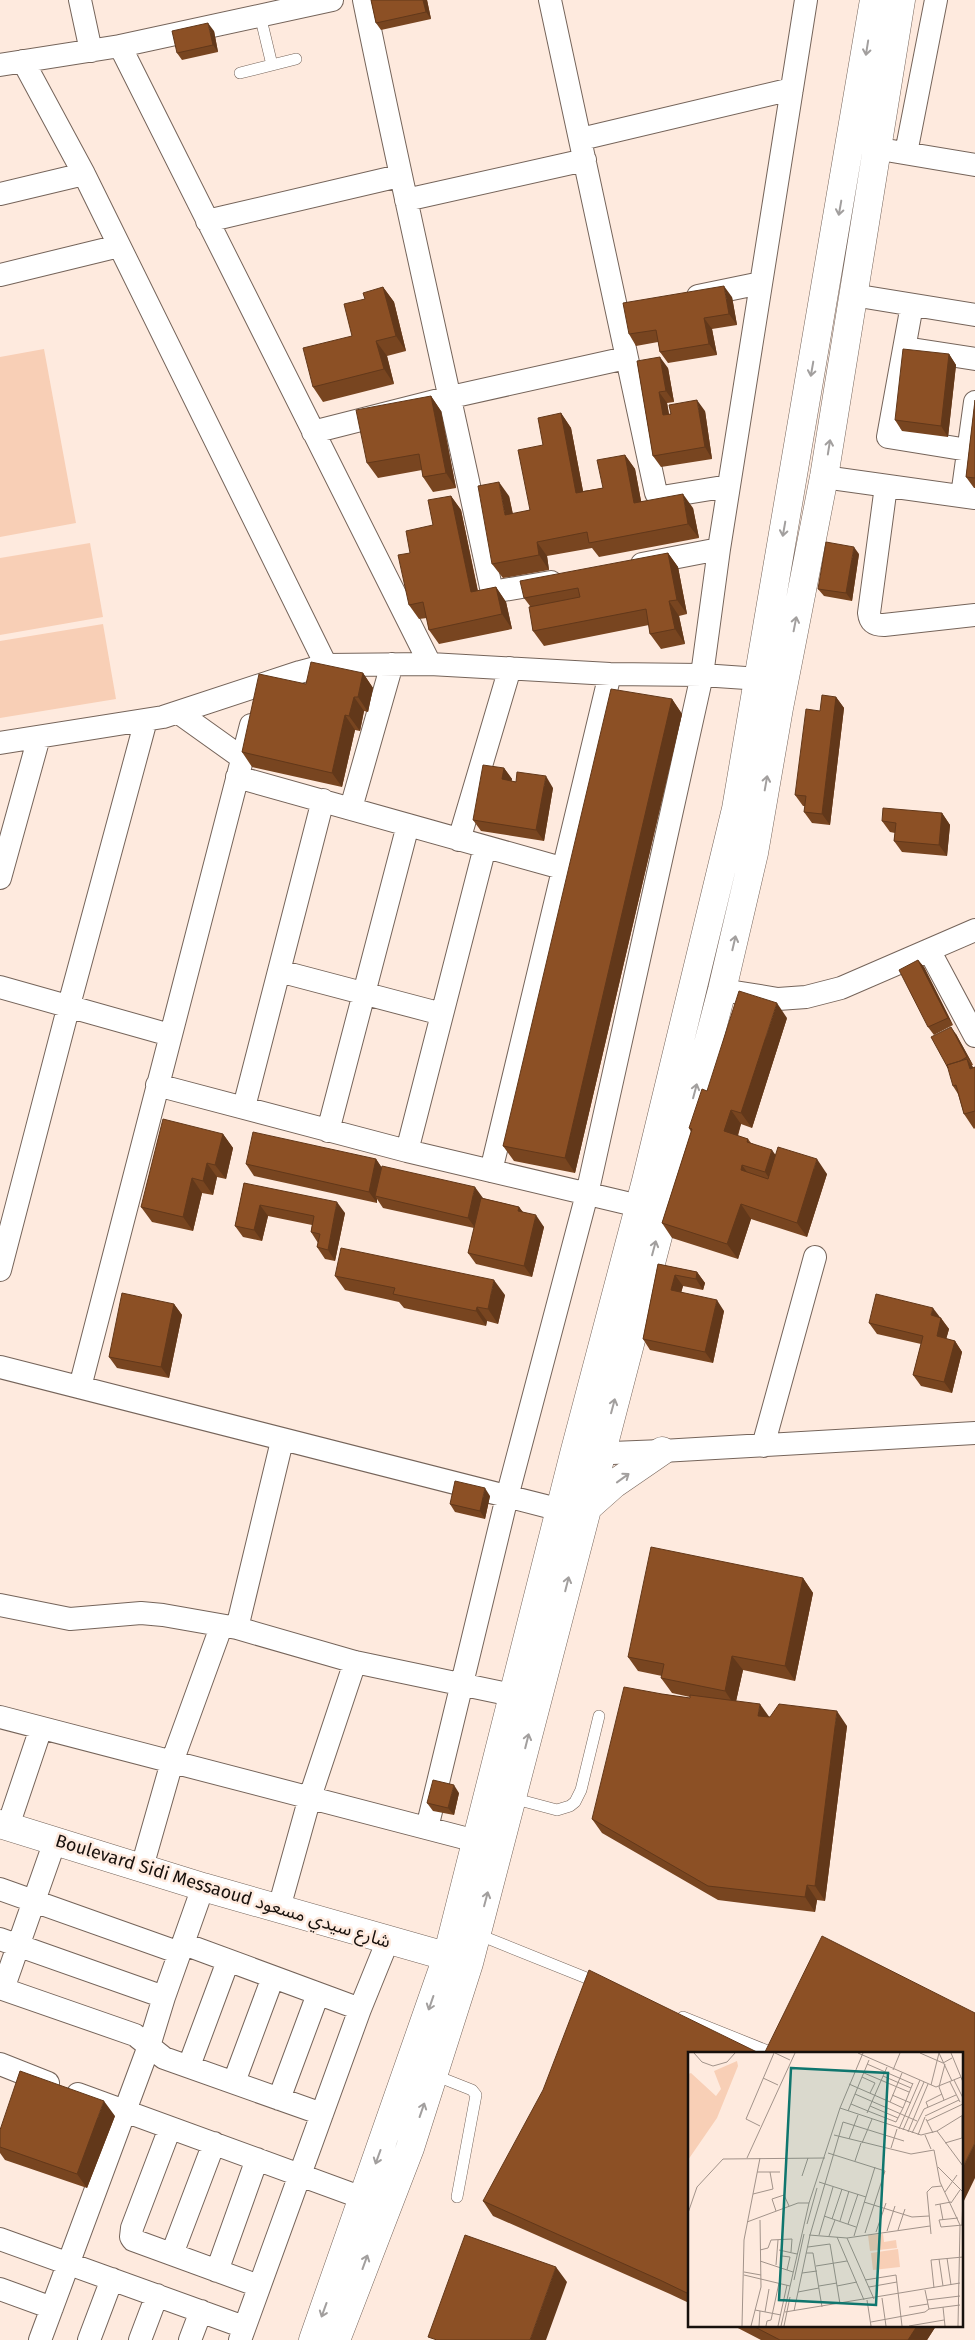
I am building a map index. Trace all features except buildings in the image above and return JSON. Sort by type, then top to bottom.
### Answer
[{"type":"street","points":[[80,0],[90,52]]},
{"type":"street","points":[[0,65],[24,60],[90,52],[332,0]]},
{"type":"street","points":[[364,0],[399,176],[451,397],[492,592],[573,578]]},
{"type":"street","points":[[550,0],[583,150],[626,310],[626,358],[658,496],[729,486]]},
{"type":"street","points":[[427,1828],[507,1497],[587,1194],[702,675],[719,549],[806,0]]},
{"type":"street","points":[[336,2340],[375,2202],[458,1960],[476,1934],[512,1798],[574,1509],[574,1454],[639,1206],[736,809],[824,477],[853,295],[866,159],[874,0]]},
{"type":"street","points":[[313,2340],[375,2202],[410,2148],[434,2075],[458,1960],[476,1842],[512,1695],[574,1509],[601,1453],[722,990],[754,853],[771,679],[866,159],[901,0]]},
{"type":"street","points":[[906,153],[936,0]]},
{"type":"street","points":[[120,46],[430,664]]},
{"type":"street","points":[[24,60],[84,174],[326,665]]},
{"type":"street","points":[[406,200],[792,89]]},
{"type":"street","points":[[866,159],[906,153],[975,165]]},
{"type":"street","points":[[0,194],[84,174]]},
{"type":"street","points":[[207,221],[399,176]]},
{"type":"street","points":[[0,275],[119,246]]},
{"type":"street","points":[[674,300],[761,283]]},
{"type":"street","points":[[853,295],[975,315]]},
{"type":"street","points":[[912,305],[888,437],[968,450]]},
{"type":"street","points":[[905,348],[975,359]]},
{"type":"street","points":[[313,432],[451,397],[626,358]]},
{"type":"street","points":[[824,477],[969,497],[968,450],[975,402]]},
{"type":"street","points":[[886,486],[869,612],[870,619],[877,625],[884,625],[975,615]]},
{"type":"street","points":[[622,568],[719,549]]},
{"type":"street","points":[[351,808],[392,664]]},
{"type":"street","points":[[0,743],[179,713],[326,665],[430,664],[610,674],[702,675],[771,679]]},
{"type":"street","points":[[459,840],[510,668]]},
{"type":"street","points":[[491,1171],[565,869],[610,674]]},
{"type":"street","points":[[80,1386],[261,686]]},
{"type":"street","points":[[179,713],[240,767],[323,800],[565,869]]},
{"type":"street","points":[[0,1270],[146,720]]},
{"type":"street","points":[[0,878],[39,737]]},
{"type":"street","points":[[244,1108],[323,800]]},
{"type":"street","points":[[328,1131],[408,825]]},
{"type":"street","points":[[407,1151],[485,847]]},
{"type":"street","points":[[722,990],[778,1000],[806,997],[841,988],[975,930]]},
{"type":"street","points":[[929,950],[975,1036]]},
{"type":"street","points":[[279,971],[442,1014]]},
{"type":"street","points":[[0,987],[170,1035]]},
{"type":"street","points":[[157,1085],[407,1151],[639,1206]]},
{"type":"street","points":[[763,1446],[815,1257]]},
{"type":"street","points":[[0,1367],[507,1497],[574,1509],[662,1451]]},
{"type":"street","points":[[574,1454],[763,1446],[975,1433]]},
{"type":"street","points":[[142,1867],[172,1762],[229,1627],[282,1440]]},
{"type":"street","points":[[0,1605],[70,1619],[141,1613],[229,1627],[355,1662],[512,1695]]},
{"type":"street","points":[[279,1908],[310,1797],[355,1662]]},
{"type":"street","points":[[0,1717],[476,1842]]},
{"type":"street","points":[[4,1825],[41,1728]]},
{"type":"street","name":"Boulevard Sidi Messaoud شارع سيدي مسعود","points":[[4,1825],[203,1887],[458,1960]]},
{"type":"street","points":[[55,1841],[34,1902],[10,1942],[2,1988],[135,2035],[164,2058],[322,2114]]},
{"type":"street","points":[[40,2340],[123,2111],[149,2046],[164,1997],[203,1887]]},
{"type":"street","points":[[0,1889],[34,1902],[182,1949],[228,1961],[360,2009]]},
{"type":"street","points":[[0,2239],[201,2311],[242,2333],[360,2009],[388,1940]]},
{"type":"street","points":[[10,1942],[164,1997]]},
{"type":"street","points":[[189,2066],[228,1961]]},
{"type":"street","points":[[234,2082],[273,1977]]},
{"type":"street","points":[[280,2098],[318,1994]]},
{"type":"street","points":[[0,2064],[123,2111],[375,2202]]},
{"type":"street","points":[[170,2128],[131,2233],[133,2240],[259,2286]]},
{"type":"street","points":[[172,2254],[214,2143]]},
{"type":"street","points":[[217,2271],[257,2158]]},
{"type":"street","points":[[89,2340],[112,2279]]},
{"type":"street","points":[[0,2289],[52,2308]]},
{"type":"street","points":[[140,2340],[156,2295]]},
{"type":"street","points":[[190,2340],[201,2311]]},
{"type":"lane","points":[[260,16],[272,65]]},
{"type":"lane","points":[[240,72],[296,59]]},
{"type":"lane","points":[[512,1798],[557,1810],[570,1806],[575,1802],[581,1790],[599,1716]]},
{"type":"lane","points":[[476,1934],[606,1986]]},
{"type":"lane","points":[[670,2012],[770,2052]]},
{"type":"lane","points":[[434,2075],[472,2090],[476,2095],[457,2197]]},
{"type":"shaded area","points":[[44,349],[76,523],[0,537],[0,357]]},
{"type":"shaded area","points":[[90,543],[103,617],[0,635],[0,558]]},
{"type":"shaded area","points":[[103,624],[116,699],[0,718],[0,641]]}]
